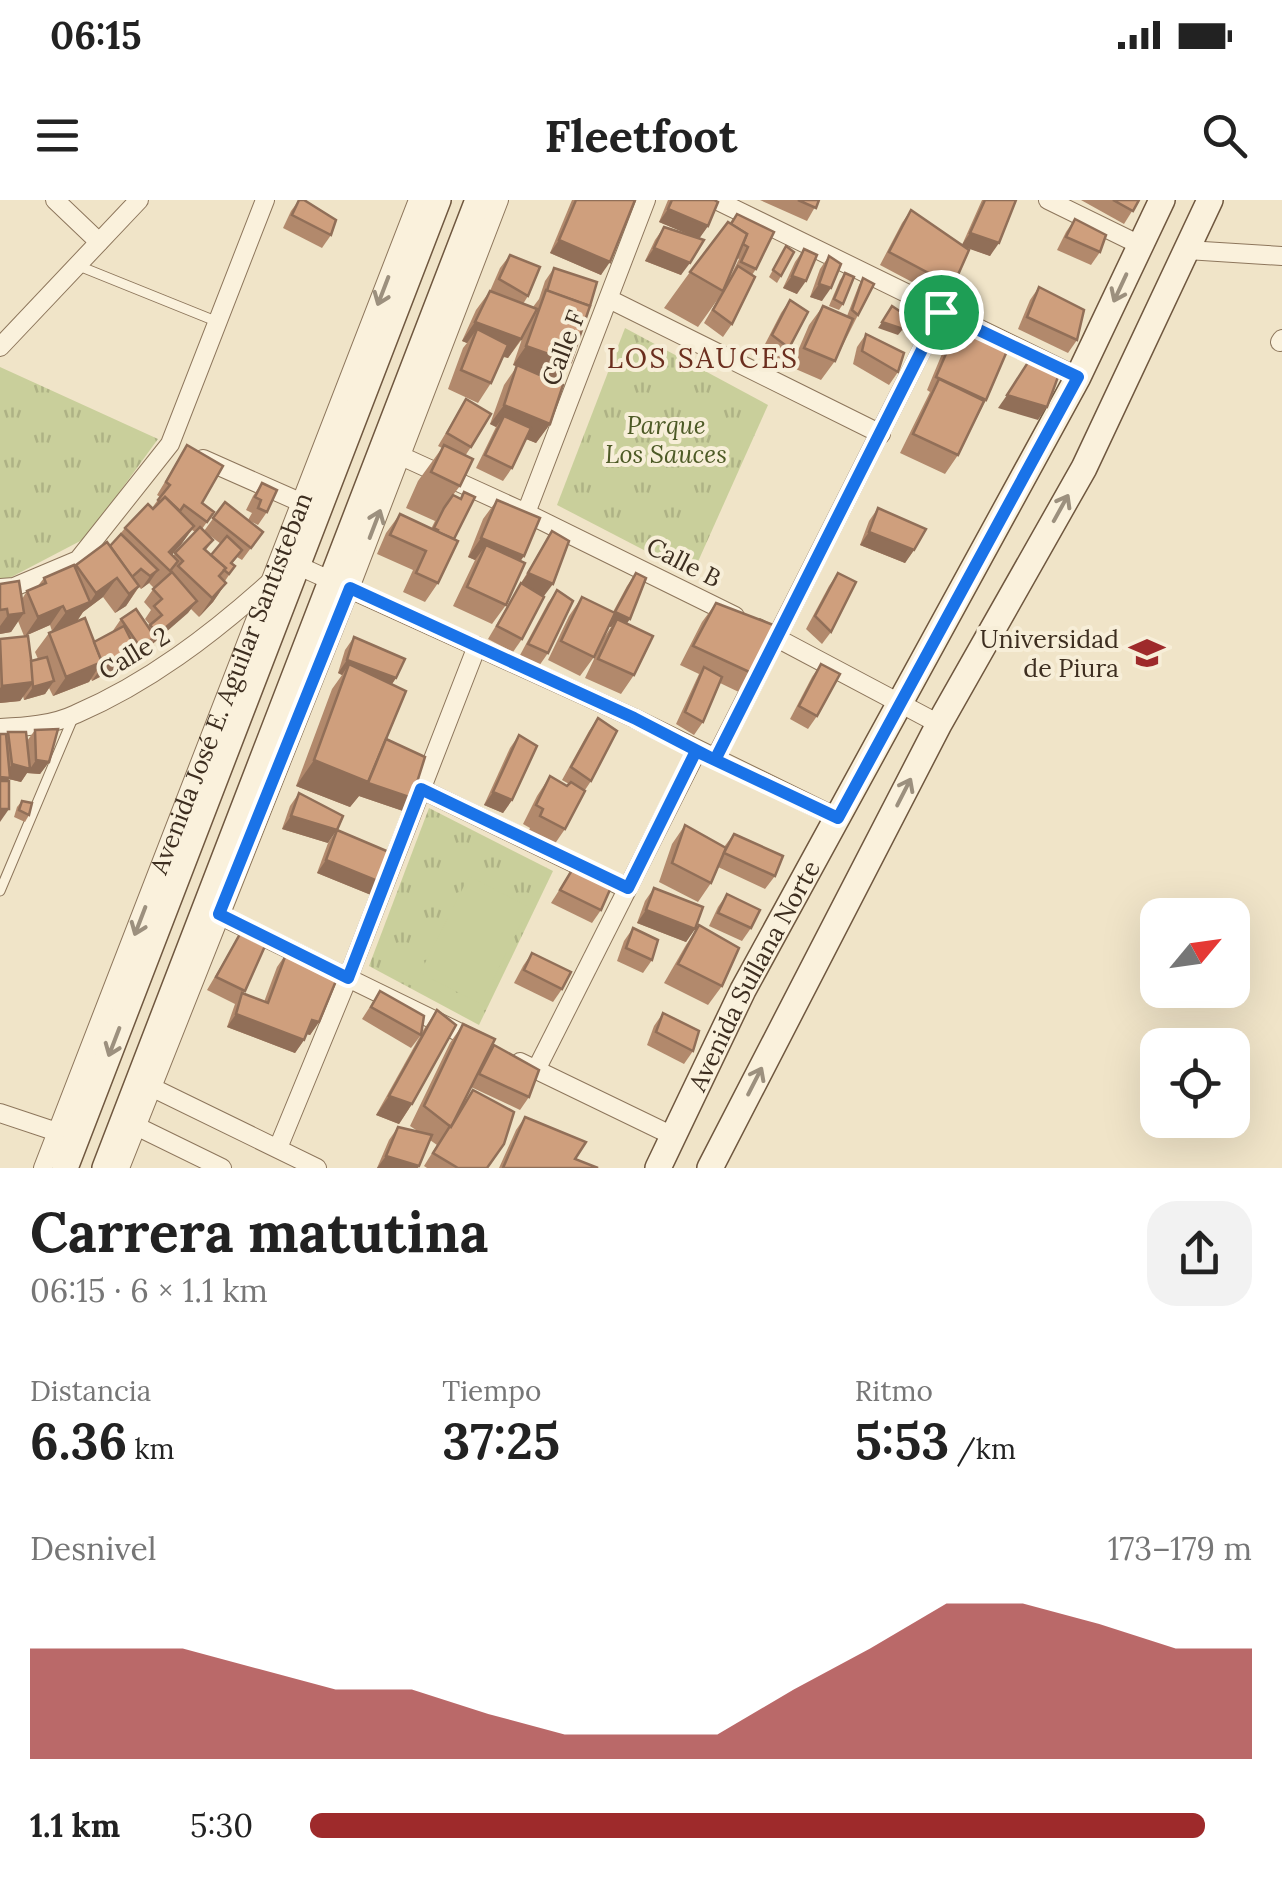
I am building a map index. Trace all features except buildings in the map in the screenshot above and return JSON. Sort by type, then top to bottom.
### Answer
[{"type":"main road","name":"Avenida José E. Aguilar Santisteban","points":[[65,1168],[289,561],[438,200]]},
{"type":"main road","points":[[105,1168],[341,583],[478,200]]},
{"type":"main road","name":"Avenida Sullana Norte","points":[[658,1168],[743,990],[1078,377],[1162,200]]},
{"type":"main road","name":"Avenida Sullana Norte","points":[[710,1168],[939,724],[1084,468],[1210,200]]},
{"type":"main road","points":[[1140,245],[1187,250]]},
{"type":"street","points":[[55,200],[99,242]]},
{"type":"street","points":[[0,346],[139,200]]},
{"type":"street","points":[[0,588],[14,587],[78,560],[170,444],[265,200]]},
{"type":"street","name":"Avenida José E. Aguilar Santisteban","points":[[43,1168],[273,579],[289,561],[300,502],[418,200]]},
{"type":"street","points":[[120,1168],[341,583],[401,456],[498,200]]},
{"type":"street","name":"Calle F","points":[[526,513],[646,200]]},
{"type":"street","points":[[716,200],[1078,377]]},
{"type":"street","points":[[1048,200],[1140,245]]},
{"type":"street","points":[[1187,250],[1282,256]]},
{"type":"street","points":[[609,298],[881,434]]},
{"type":"street","points":[[715,760],[941,312]]},
{"type":"street","points":[[170,444],[300,502]]},
{"type":"street","name":"Calle B","points":[[401,456],[526,513],[777,638],[939,724]]},
{"type":"street","points":[[289,561],[634,718],[838,818]]},
{"type":"street","name":"Calle 2","points":[[0,728],[33,726],[74,716],[186,652],[222,626],[273,579]]},
{"type":"street","points":[[278,1148],[477,646]]},
{"type":"street","points":[[536,1070],[696,751]]},
{"type":"street","points":[[421,789],[628,888]]},
{"type":"street","points":[[219,914],[673,1136]]},
{"type":"street","points":[[151,1086],[317,1168]]},
{"type":"street","points":[[0,1113],[57,1132]]},
{"type":"street","points":[[136,1126],[222,1168]]},
{"type":"lane","points":[[76,265],[218,322]]},
{"type":"lane","points":[[0,891],[74,716]]},
{"type":"lane","points":[[0,855],[14,855]]},
{"type":"green space","name":"Parque Los Sauces","points":[[625,328],[768,405],[692,575],[557,505]]},
{"type":"green space","points":[[0,367],[158,439],[86,538],[0,583]]},
{"type":"green space","points":[[429,808],[553,871],[479,1025],[369,966]]},
{"type":"green space","points":[[469,876],[529,907],[481,1004],[420,973]]},
{"type":"place","name":"Universidad de Piura","points":[[1147,653]]},
{"type":"district","name":"LOS SAUCES","points":[[703,358]]},
{"type":"route","points":[[941,312],[881,434],[715,760],[696,751],[634,718],[350,588],[219,914],[348,978],[421,789],[628,888],[696,751],[838,818],[1078,377],[941,312]]}]
